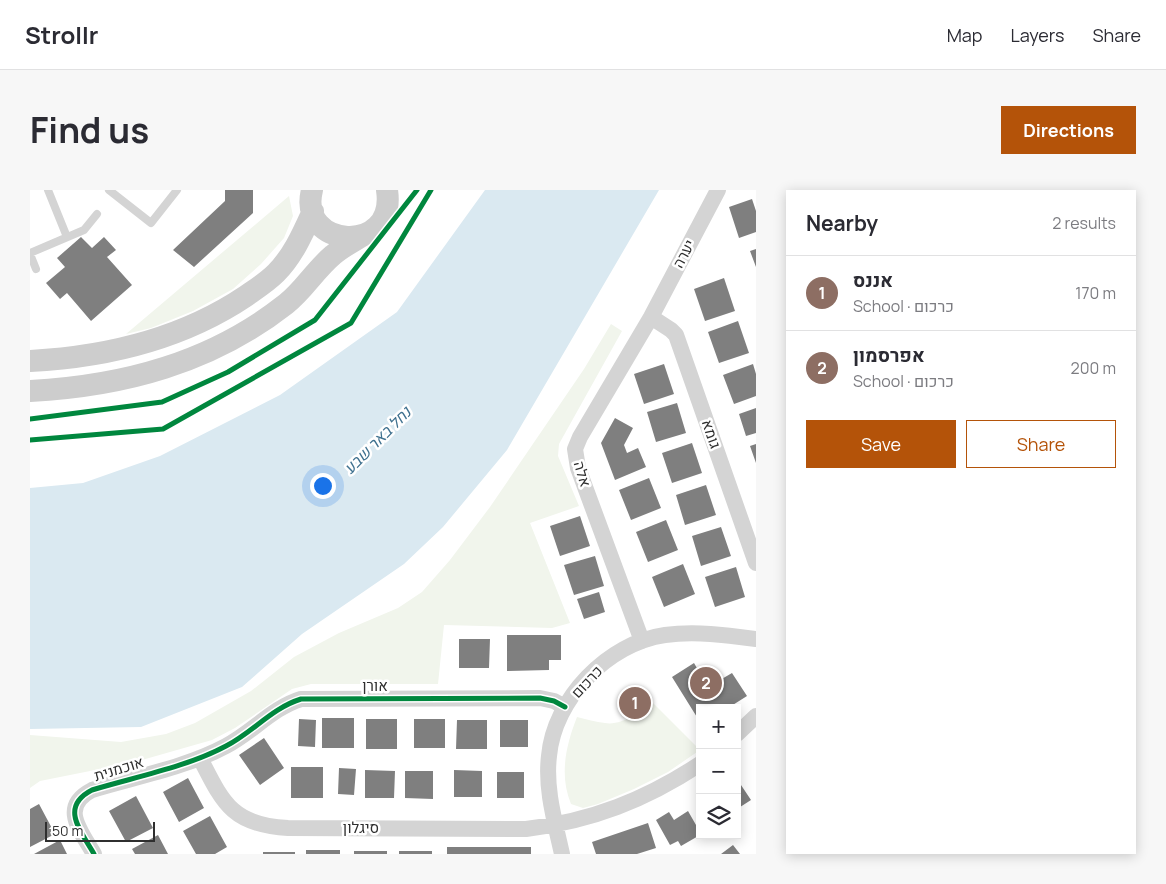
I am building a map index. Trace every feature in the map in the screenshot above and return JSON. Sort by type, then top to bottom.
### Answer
[{"type":"main road","points":[[385,215],[388,203],[387,190]]},
{"type":"main road","points":[[30,391],[58,390],[110,382],[161,370],[208,352],[247,332],[297,295],[333,254],[379,224],[400,190]]},
{"type":"main road","points":[[312,201],[318,222],[327,231],[338,236],[350,238],[362,236]]},
{"type":"main road","points":[[30,361],[56,360],[105,353],[152,341],[203,321],[231,306],[276,274],[290,256],[301,237],[312,201]]},
{"type":"street","name":"יערה","points":[[650,317],[718,190]]},
{"type":"street","name":"גומא","points":[[650,317],[671,330],[676,336],[756,563]]},
{"type":"street","name":"אלה","points":[[642,641],[578,468],[575,449],[580,437],[650,317]]},
{"type":"street","name":"כרכום","points":[[562,854],[548,779],[549,755],[564,707],[593,671],[618,653],[642,641],[664,635],[698,633],[756,639]]},
{"type":"street","name":"אורן","points":[[200,758],[227,746],[277,710],[301,699],[540,698],[554,701],[564,707]]},
{"type":"street","points":[[741,730],[756,716]]},
{"type":"street","name":"סיגלון","points":[[200,758],[217,792],[232,810],[248,821],[272,827],[526,829],[556,825],[586,818],[628,804],[657,791],[696,767]]},
{"type":"street","name":"אוכמנית","points":[[94,854],[75,816],[74,807],[76,801],[83,794],[200,758]]},
{"type":"lane","points":[[48,190],[67,237]]},
{"type":"lane","points":[[110,190],[151,223],[177,190]]},
{"type":"lane","points":[[36,269],[30,253],[84,230],[96,214]]},
{"type":"shaded area","points":[[289,196],[293,216],[284,238],[261,264],[233,289],[193,311],[151,328],[126,334]]},
{"type":"shaded area","points":[[611,324],[622,331],[559,444],[558,456],[579,506],[530,523],[570,623],[552,628],[444,625],[438,684],[311,684],[292,689],[235,728],[212,740],[135,762],[40,781],[30,788],[30,735],[121,742],[166,734],[195,723],[251,691],[294,657],[339,633],[398,608],[422,592],[450,560],[490,507],[584,369]]},
{"type":"shaded area","points":[[653,703],[696,746],[696,753],[668,772],[598,804],[583,808],[571,804],[565,782],[565,760],[577,717],[611,723],[637,714]]},
{"type":"water","name":"נחל באר שבע","points":[[485,190],[659,190],[507,450],[443,527],[404,564],[302,634],[242,687],[141,727],[30,729],[30,488],[83,483],[160,456],[280,395],[397,312]]},
{"type":"building","points":[[225,190],[253,190],[253,213],[194,267],[173,250],[225,201]]},
{"type":"building","points":[[752,199],[756,211],[756,232],[739,238],[729,207]]},
{"type":"building","points":[[81,237],[92,248],[104,237],[116,250],[107,257],[132,285],[91,321],[67,293],[60,299],[46,283],[65,267],[57,258]]},
{"type":"building","points":[[756,249],[756,267],[750,251]]},
{"type":"building","points":[[724,278],[735,311],[705,321],[694,289]]},
{"type":"building","points":[[738,321],[749,353],[719,363],[708,332]]},
{"type":"building","points":[[664,364],[674,394],[644,404],[634,374]]},
{"type":"building","points":[[753,364],[756,374],[756,396],[734,404],[723,375]]},
{"type":"building","points":[[677,403],[686,433],[656,442],[647,412]]},
{"type":"building","points":[[756,408],[756,433],[746,436],[739,414]]},
{"type":"building","points":[[615,418],[633,428],[624,445],[627,453],[638,448],[646,467],[615,480],[601,443]]},
{"type":"building","points":[[692,443],[702,473],[672,483],[662,453]]},
{"type":"building","points":[[756,444],[756,463],[750,446]]},
{"type":"building","points":[[649,478],[661,508],[631,520],[619,490]]},
{"type":"building","points":[[706,485],[716,515],[685,525],[676,495]]},
{"type":"building","points":[[580,516],[590,546],[560,556],[550,526]]},
{"type":"building","points":[[666,520],[678,550],[648,562],[636,532]]},
{"type":"building","points":[[721,527],[731,556],[701,566],[692,536]]},
{"type":"building","points":[[595,556],[604,586],[574,595],[564,565]]},
{"type":"building","points":[[683,564],[695,594],[664,607],[652,577]]},
{"type":"building","points":[[736,567],[745,597],[715,607],[705,577]]},
{"type":"building","points":[[599,592],[605,612],[584,619],[577,599]]},
{"type":"building","points":[[507,635],[561,635],[561,660],[549,660],[549,670],[507,671]]},
{"type":"building","points":[[459,639],[490,639],[489,668],[459,668]]},
{"type":"building","points":[[694,663],[708,687],[732,673],[747,696],[734,704],[696,704],[696,716],[672,677]]},
{"type":"building","points":[[322,718],[354,718],[354,748],[322,748]]},
{"type":"building","points":[[299,719],[316,720],[315,747],[298,746]]},
{"type":"building","points":[[366,719],[397,719],[397,749],[366,749]]},
{"type":"building","points":[[414,719],[445,719],[445,748],[414,748]]},
{"type":"building","points":[[457,720],[487,720],[487,749],[456,749]]},
{"type":"building","points":[[500,720],[528,720],[528,747],[500,747]]},
{"type":"building","points":[[264,738],[284,768],[260,785],[239,755]]},
{"type":"building","points":[[291,767],[323,767],[323,798],[291,798]]},
{"type":"building","points":[[339,768],[356,769],[354,795],[338,794]]},
{"type":"building","points":[[365,770],[395,771],[394,798],[365,798]]},
{"type":"building","points":[[454,770],[482,771],[482,797],[454,797]]},
{"type":"building","points":[[405,771],[433,771],[433,799],[405,798]]},
{"type":"building","points":[[497,772],[524,772],[524,798],[497,798]]},
{"type":"building","points":[[188,778],[204,808],[179,822],[163,792]]},
{"type":"building","points":[[741,785],[751,800],[741,806]]},
{"type":"building","points":[[136,796],[153,828],[126,842],[109,811]]},
{"type":"building","points":[[39,804],[55,834],[30,847],[30,809]]},
{"type":"building","points":[[688,811],[696,825],[696,837],[681,846],[678,841],[670,845],[656,820],[669,812],[674,820]]},
{"type":"building","points":[[210,816],[227,847],[215,854],[196,854],[183,831]]},
{"type":"building","points":[[648,823],[656,848],[637,854],[596,854],[592,842]]},
{"type":"building","points":[[158,835],[168,854],[135,854],[132,849]]},
{"type":"building","points":[[60,840],[67,854],[34,854]]},
{"type":"building","points":[[733,845],[740,854],[721,854]]},
{"type":"building","points":[[447,847],[531,847],[531,854],[447,854]]},
{"type":"building","points":[[306,850],[340,850],[340,854],[306,854]]},
{"type":"building","points":[[354,851],[387,851],[387,854],[354,854]]},
{"type":"building","points":[[399,851],[432,851],[432,854],[399,854]]},
{"type":"building","points":[[263,852],[295,852],[295,854],[263,854]]},
{"type":"cycle path","points":[[30,419],[162,402],[228,372],[315,320],[417,190]]},
{"type":"cycle path","points":[[30,440],[163,429],[351,323],[431,190]]},
{"type":"cycle path","points":[[94,854],[76,820],[77,804],[82,797],[92,790],[178,766],[211,753],[236,740],[281,708],[301,699],[540,698],[554,701],[565,707]]},
{"type":"place","name":"אפרסמון","points":[[706,683]]},
{"type":"place","name":"אננס","points":[[635,703]]}]
